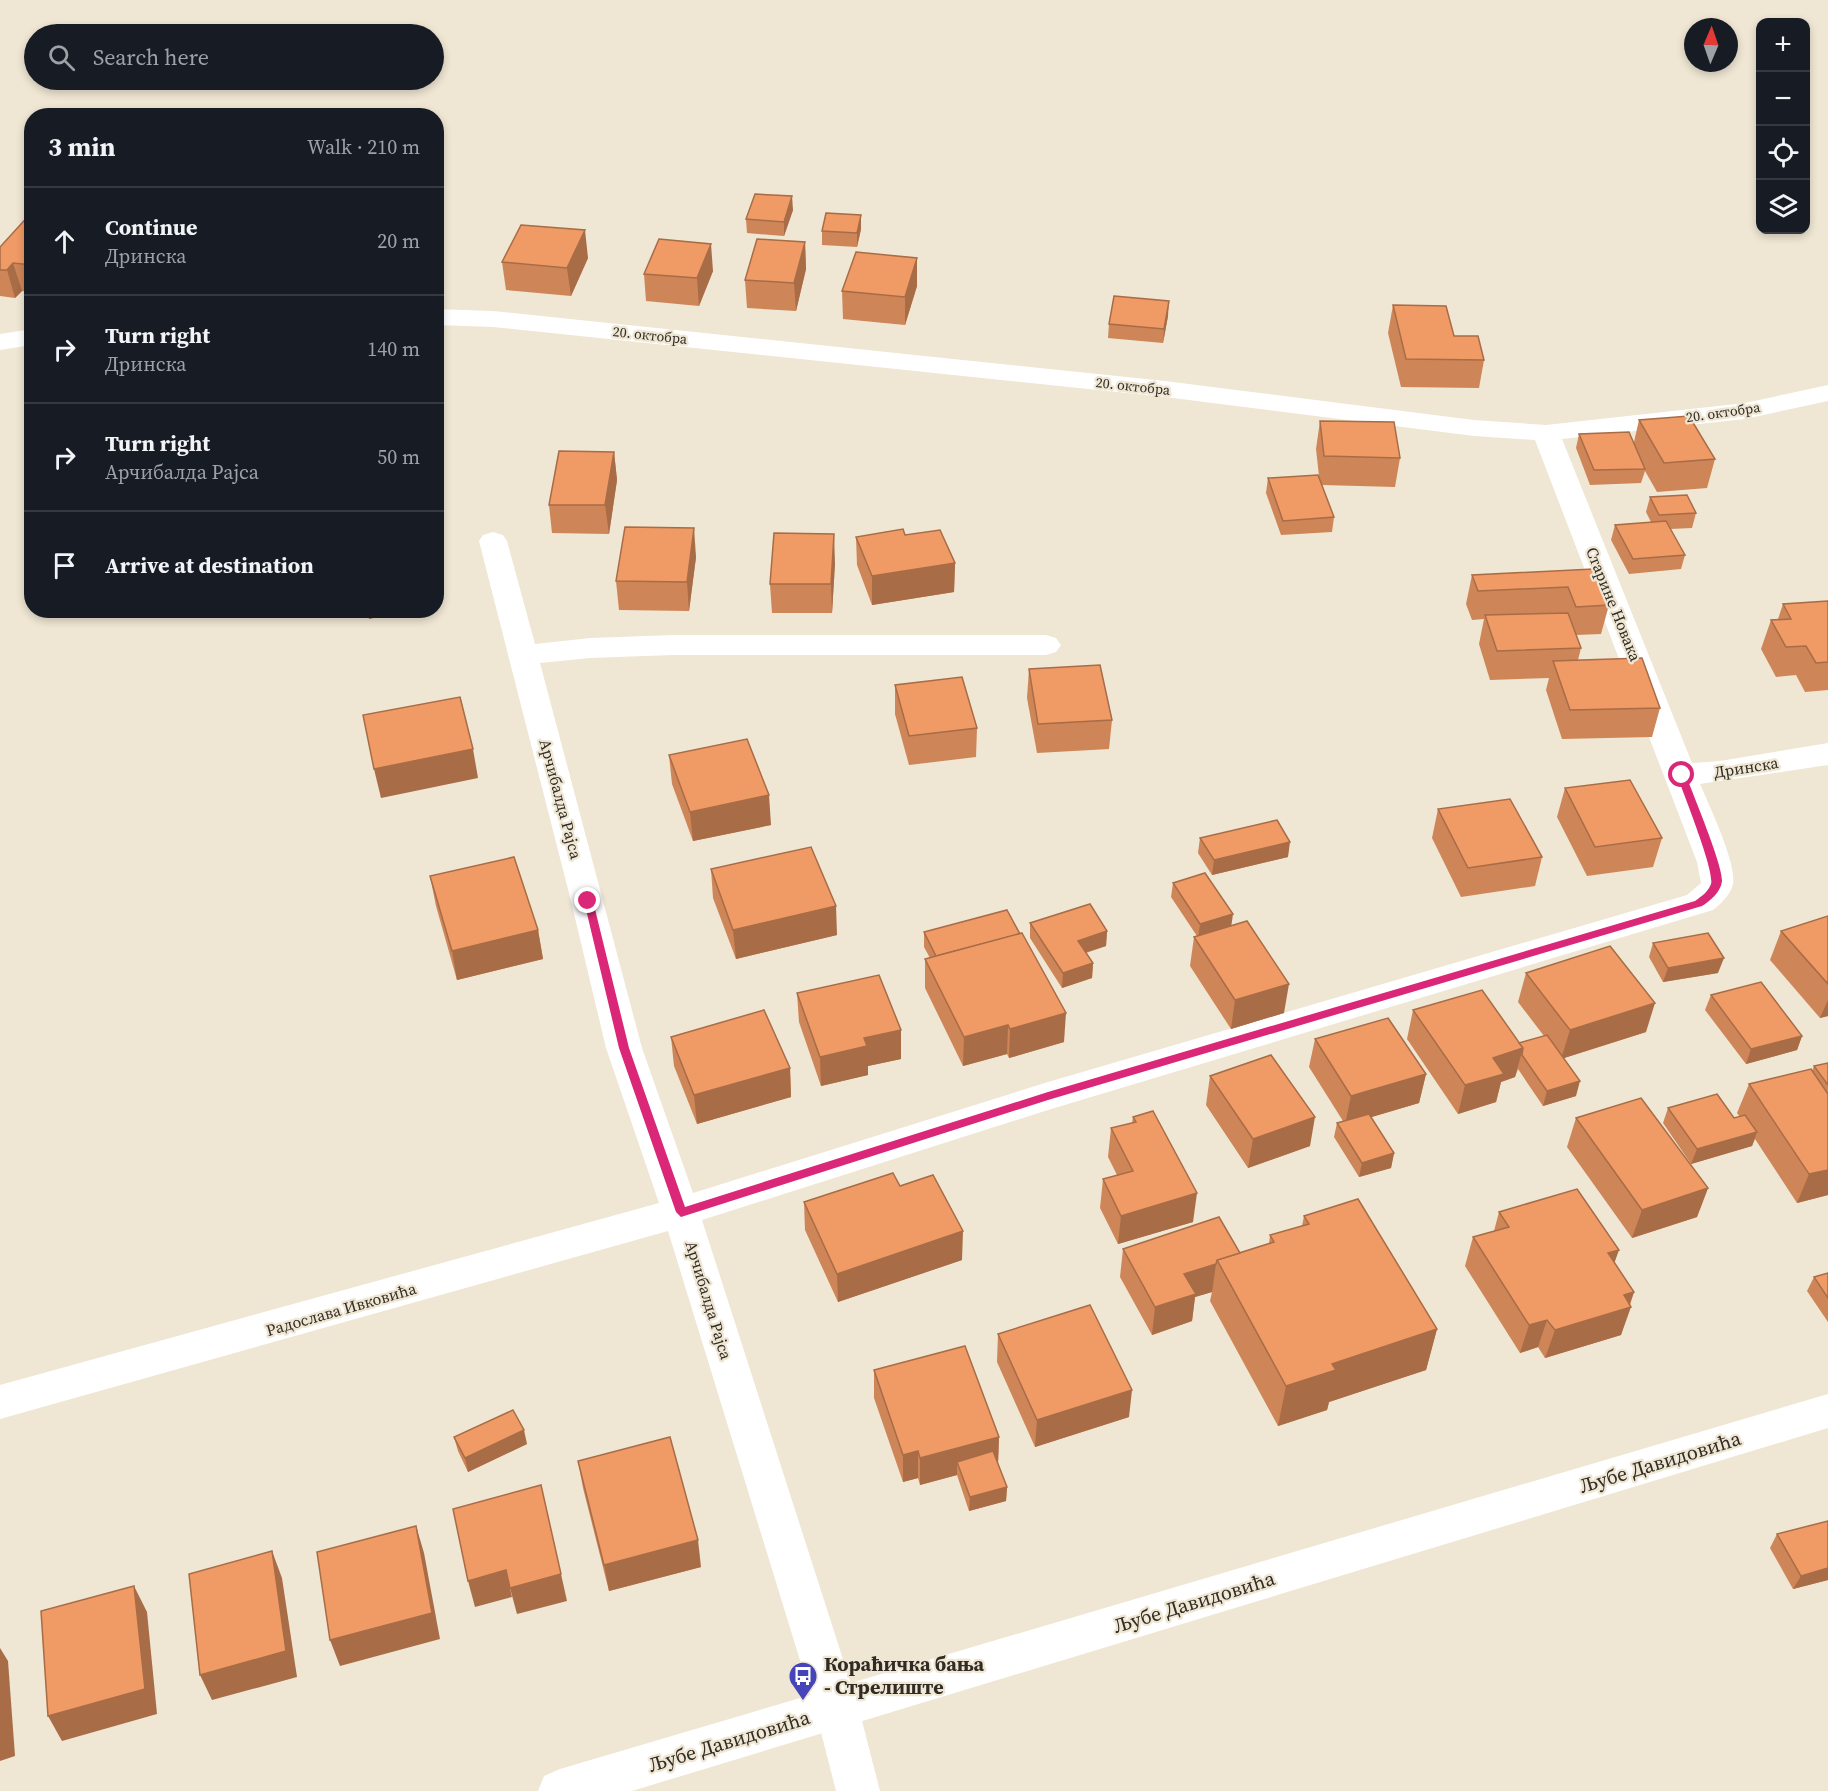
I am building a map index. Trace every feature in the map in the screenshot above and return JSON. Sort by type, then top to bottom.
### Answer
[{"type":"street","name":"20. октобра","points":[[444,318],[540,324],[1165,389],[1474,428],[1546,433],[1745,411],[1828,393]]},
{"type":"street","points":[[0,342],[24,338]]},
{"type":"street","name":"Старине Новака","points":[[1546,433],[1682,775]]},
{"type":"street","name":"Арчибалда Рајса","points":[[493,541],[588,901],[624,1048],[681,1212],[837,1709],[858,1791]]},
{"type":"street","points":[[522,655],[590,648],[673,645],[1046,645]]},
{"type":"street","name":"Дринска","points":[[1682,775],[1720,772],[1828,754]]},
{"type":"street","points":[[681,1212],[1048,1096],[1699,904],[1709,896],[1717,882],[1713,863],[1682,775]]},
{"type":"street","name":"Радослава Ивковића","points":[[0,1402],[681,1212]]},
{"type":"street","name":"Љубе Давидовића","points":[[560,1791],[1828,1411]]},
{"type":"building","points":[[755,194],[792,196],[784,222],[746,219]]},
{"type":"building","points":[[826,213],[861,215],[857,233],[822,231]]},
{"type":"building","points":[[24,221],[24,264],[13,263],[7,270],[0,270],[0,247]]},
{"type":"building","points":[[521,225],[585,230],[567,268],[502,262]]},
{"type":"building","points":[[659,239],[711,244],[697,278],[644,274]]},
{"type":"building","points":[[757,239],[805,242],[794,283],[745,280]]},
{"type":"building","points":[[856,252],[917,258],[905,297],[842,291]]},
{"type":"building","points":[[1114,296],[1169,301],[1164,329],[1109,324]]},
{"type":"building","points":[[1393,305],[1446,306],[1454,336],[1478,336],[1484,360],[1406,359]]},
{"type":"building","points":[[1689,416],[1715,459],[1664,463],[1639,420]]},
{"type":"building","points":[[1320,421],[1394,422],[1400,458],[1324,456]]},
{"type":"building","points":[[1629,432],[1645,469],[1594,470],[1579,434]]},
{"type":"building","points":[[559,451],[614,452],[605,505],[549,505]]},
{"type":"building","points":[[1318,475],[1334,517],[1283,521],[1268,478]]},
{"type":"building","points":[[1687,495],[1696,513],[1659,515],[1650,497]]},
{"type":"building","points":[[1666,521],[1685,555],[1633,559],[1615,525]]},
{"type":"building","points":[[625,527],[694,528],[687,582],[616,581]]},
{"type":"building","points":[[903,529],[905,535],[940,530],[955,563],[872,576],[856,537]]},
{"type":"building","points":[[774,533],[834,534],[831,584],[770,584]]},
{"type":"building","points":[[1593,569],[1609,605],[1576,607],[1568,587],[1478,591],[1472,575]]},
{"type":"building","points":[[1828,601],[1828,662],[1816,663],[1806,646],[1786,647],[1771,620],[1791,619],[1783,604]]},
{"type":"building","points":[[1568,613],[1581,648],[1497,651],[1485,615]]},
{"type":"building","points":[[1642,658],[1660,708],[1570,710],[1553,661]]},
{"type":"building","points":[[1100,665],[1112,720],[1038,724],[1029,669]]},
{"type":"building","points":[[962,677],[977,728],[909,736],[895,685]]},
{"type":"building","points":[[460,697],[473,749],[374,769],[363,715]]},
{"type":"building","points":[[747,739],[769,795],[690,812],[669,755]]},
{"type":"building","points":[[1630,780],[1662,838],[1595,847],[1565,788]]},
{"type":"building","points":[[1510,799],[1542,857],[1468,868],[1438,809]]},
{"type":"building","points":[[1277,820],[1290,842],[1214,860],[1200,838]]},
{"type":"building","points":[[811,847],[836,906],[733,930],[711,869]]},
{"type":"building","points":[[514,857],[538,930],[452,951],[430,876]]},
{"type":"building","points":[[1205,873],[1233,914],[1200,924],[1173,883]]},
{"type":"building","points":[[1090,904],[1107,931],[1078,941],[1093,963],[1063,973],[1030,923]]},
{"type":"building","points":[[1007,910],[1020,934],[936,956],[924,932]]},
{"type":"building","points":[[1828,916],[1828,984],[1781,931]]},
{"type":"building","points":[[1247,921],[1289,984],[1235,1000],[1194,937]]},
{"type":"building","points":[[1022,933],[1066,1013],[1010,1029],[1008,1025],[964,1037],[925,959]]},
{"type":"building","points":[[1708,933],[1724,958],[1668,968],[1653,943]]},
{"type":"building","points":[[1610,946],[1655,1003],[1570,1030],[1526,973]]},
{"type":"building","points":[[879,975],[901,1030],[864,1038],[867,1046],[820,1057],[797,993]]},
{"type":"building","points":[[1761,982],[1802,1036],[1751,1049],[1711,995]]},
{"type":"building","points":[[1482,990],[1523,1048],[1493,1058],[1504,1074],[1465,1085],[1413,1010]]},
{"type":"building","points":[[764,1010],[790,1068],[694,1095],[671,1037]]},
{"type":"building","points":[[1388,1018],[1426,1074],[1351,1096],[1315,1039]]},
{"type":"building","points":[[1547,1035],[1580,1081],[1547,1091],[1522,1055],[1523,1048],[1519,1043]]},
{"type":"building","points":[[1271,1055],[1315,1117],[1253,1139],[1210,1076]]},
{"type":"building","points":[[1828,1063],[1828,1085],[1814,1066]]},
{"type":"building","points":[[1811,1069],[1828,1094],[1828,1170],[1809,1174],[1749,1084]]},
{"type":"building","points":[[1717,1094],[1734,1118],[1745,1115],[1757,1132],[1697,1149],[1668,1108]]},
{"type":"building","points":[[1641,1098],[1708,1188],[1642,1210],[1576,1118]]},
{"type":"building","points":[[1153,1111],[1197,1193],[1121,1216],[1103,1179],[1133,1171],[1111,1128],[1136,1122],[1133,1117]]},
{"type":"building","points":[[1369,1114],[1394,1153],[1362,1163],[1337,1123]]},
{"type":"building","points":[[893,1173],[900,1186],[933,1175],[963,1231],[837,1274],[804,1202]]},
{"type":"building","points":[[1577,1189],[1619,1250],[1608,1253],[1634,1292],[1624,1295],[1631,1307],[1555,1330],[1547,1320],[1529,1325],[1473,1237],[1509,1227],[1499,1212]]},
{"type":"building","points":[[1358,1199],[1437,1329],[1332,1364],[1336,1370],[1286,1386],[1217,1260],[1274,1242],[1270,1235],[1309,1224],[1304,1216]]},
{"type":"building","points":[[1219,1217],[1240,1253],[1217,1260],[1216,1264],[1184,1274],[1196,1294],[1155,1307],[1123,1249]]},
{"type":"building","points":[[1828,1273],[1828,1298],[1814,1277]]},
{"type":"building","points":[[1090,1305],[1132,1390],[1037,1420],[998,1334]]},
{"type":"building","points":[[965,1346],[999,1437],[920,1458],[918,1451],[903,1455],[874,1370]]},
{"type":"building","points":[[513,1410],[524,1430],[465,1458],[454,1437]]},
{"type":"building","points":[[670,1437],[698,1540],[604,1565],[578,1461]]},
{"type":"building","points":[[993,1451],[1007,1487],[970,1497],[957,1462]]},
{"type":"building","points":[[541,1485],[561,1574],[510,1588],[506,1570],[468,1581],[453,1509]]},
{"type":"building","points":[[1828,1521],[1828,1568],[1801,1576],[1777,1534]]},
{"type":"building","points":[[416,1526],[432,1613],[330,1640],[317,1552]]},
{"type":"building","points":[[272,1551],[286,1651],[200,1675],[189,1574]]},
{"type":"building","points":[[134,1586],[145,1689],[48,1716],[41,1611]]},
{"type":"place","name":"Кораћичка бања - Стрелиште","points":[[803,1702]]},
{"type":"route","points":[[588,901],[624,1048],[681,1212],[1048,1096],[1699,904],[1709,896],[1717,882],[1713,863],[1682,775]]}]
